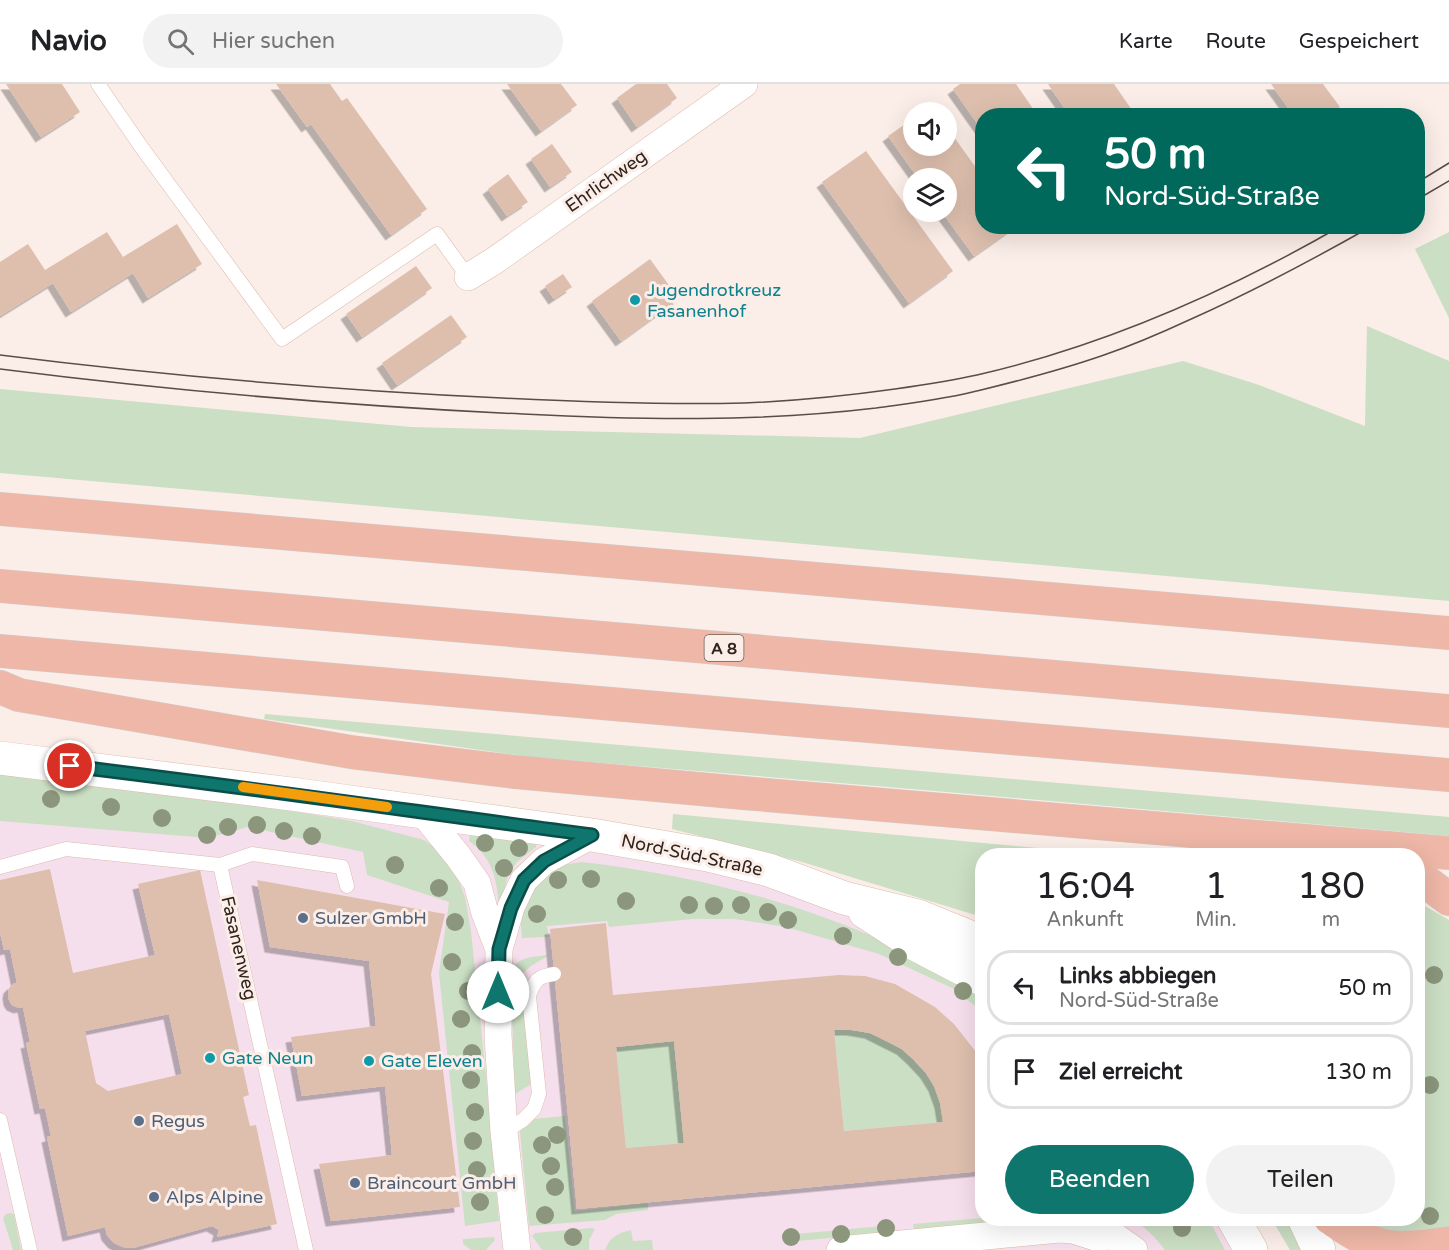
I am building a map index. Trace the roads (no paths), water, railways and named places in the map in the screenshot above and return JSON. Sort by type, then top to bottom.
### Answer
[{"type":"highway","points":[[0,509],[1449,633]]},
{"type":"highway","name":"A 8","points":[[0,586],[1449,711]]},
{"type":"highway","points":[[0,651],[1449,775]]},
{"type":"highway","points":[[0,687],[19,695],[351,753],[480,768],[1349,848]]},
{"type":"highway","points":[[1425,852],[1449,853]]},
{"type":"highway","points":[[1425,881],[1449,899]]},
{"type":"highway","points":[[1342,1226],[1354,1234],[1385,1247],[1408,1248],[1449,1243]]},
{"type":"main road","name":"Nord-Süd-Straße","points":[[0,758],[189,780],[592,835],[708,855],[769,870],[844,898],[918,915],[975,939]]},
{"type":"main road","name":"Nord-Süd-Straße","points":[[844,898],[913,943],[975,975]]},
{"type":"main road","points":[[1308,1226],[1318,1250]]},
{"type":"street","name":"Ehrlichweg","points":[[468,277],[744,84]]},
{"type":"street","points":[[423,813],[477,883],[485,913],[499,949]]},
{"type":"street","points":[[518,1250],[504,1132],[498,1035],[499,949],[511,908],[524,880],[544,861],[592,835]]},
{"type":"street","points":[[840,1250],[1059,1229],[1073,1230],[1098,1243],[1114,1236],[1134,1250]]},
{"type":"lane","points":[[98,84],[282,339],[437,234],[468,277]]},
{"type":"lane","points":[[0,867],[66,849],[220,865],[252,854],[342,867],[347,886]]},
{"type":"lane","name":"Fasanenweg","points":[[220,865],[306,1250]]},
{"type":"lane","points":[[504,1132],[523,1120],[534,1109],[539,1094],[529,996],[533,983],[544,976],[554,974]]},
{"type":"lane","points":[[0,1120],[30,1250]]},
{"type":"tram line","points":[[1425,178],[1449,163]]},
{"type":"tram line","points":[[1425,195],[1449,181]]},
{"type":"tram line","points":[[0,355],[251,381],[502,398],[683,404],[820,398],[957,379],[1072,349],[1210,294],[1327,234]]},
{"type":"tram line","points":[[0,369],[261,397],[457,411],[656,418],[744,418],[832,413],[968,393],[1089,360],[1168,330],[1236,298],[1357,234]]},
{"type":"place","name":"Jugendrotkreuz Fasanenhof","points":[[635,300]]},
{"type":"place","name":"Sulzer GmbH","points":[[303,918]]},
{"type":"place","name":"Gate Neun","points":[[210,1058]]},
{"type":"place","name":"Gate Eleven","points":[[369,1061]]},
{"type":"place","name":"Regus","points":[[139,1121]]},
{"type":"place","name":"Braincourt GmbH","points":[[355,1183]]},
{"type":"place","name":"Alps Alpine","points":[[154,1197]]}]
